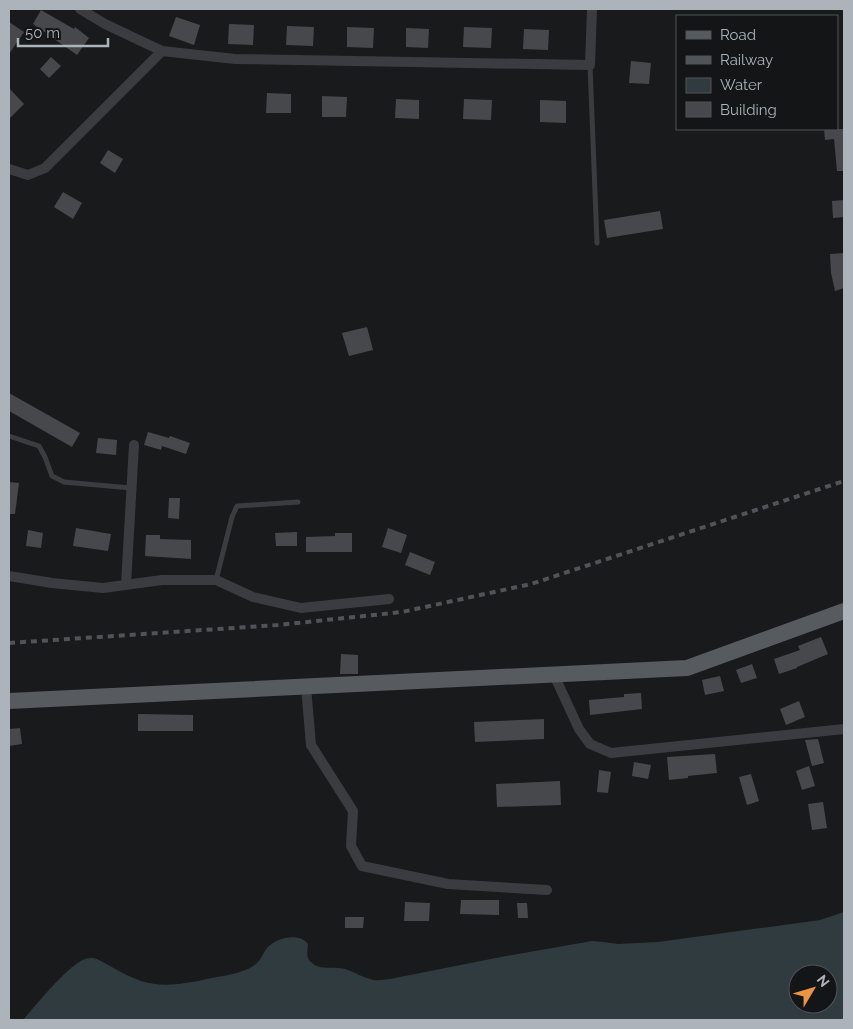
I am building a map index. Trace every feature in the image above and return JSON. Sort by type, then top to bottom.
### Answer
[{"type":"main road","points":[[9,701],[687,668],[844,611]]},
{"type":"street","points":[[80,9],[105,24],[162,51],[235,59],[590,65],[592,9]]},
{"type":"street","points":[[9,168],[28,175],[45,168],[162,51]]},
{"type":"street","points":[[126,584],[134,445]]},
{"type":"street","points":[[9,576],[103,588],[162,580],[216,580],[253,597],[301,608],[389,598]]},
{"type":"street","points":[[554,675],[579,729],[590,744],[612,753],[844,728]]},
{"type":"street","points":[[306,687],[311,746],[353,811],[350,846],[362,866],[448,884],[547,890]]},
{"type":"lane","points":[[590,65],[597,243]]},
{"type":"lane","points":[[9,436],[39,446],[52,476],[64,482],[131,488]]},
{"type":"lane","points":[[216,580],[232,517],[237,506],[298,502]]},
{"type":"water","points":[[844,912],[844,1020],[23,1020],[61,977],[78,963],[88,958],[97,959],[141,981],[169,985],[189,983],[243,971],[258,962],[271,944],[293,937],[304,940],[308,944],[308,958],[314,965],[341,968],[366,978],[378,980],[592,941],[618,944],[658,942],[820,920]]},
{"type":"building","points":[[41,10],[74,29],[75,27],[89,38],[77,55],[33,24]]},
{"type":"building","points":[[176,17],[200,25],[194,45],[169,36]]},
{"type":"building","points":[[9,22],[24,32],[9,54]]},
{"type":"building","points":[[229,24],[254,25],[253,45],[228,44]]},
{"type":"building","points":[[287,26],[314,27],[313,46],[286,45]]},
{"type":"building","points":[[347,27],[374,28],[373,48],[347,47]]},
{"type":"building","points":[[464,27],[492,28],[491,48],[463,47]]},
{"type":"building","points":[[406,28],[429,29],[428,48],[406,47]]},
{"type":"building","points":[[524,29],[549,30],[548,50],[523,49]]},
{"type":"building","points":[[51,57],[61,66],[49,78],[40,69]]},
{"type":"building","points":[[631,61],[651,63],[649,84],[629,83]]},
{"type":"building","points":[[9,88],[24,104],[9,119]]},
{"type":"building","points":[[267,93],[291,94],[291,113],[266,113]]},
{"type":"building","points":[[322,96],[347,97],[346,117],[322,117]]},
{"type":"building","points":[[396,99],[419,100],[419,119],[395,118]]},
{"type":"building","points":[[464,99],[492,100],[491,120],[463,119]]},
{"type":"building","points":[[540,100],[566,101],[566,123],[540,122]]},
{"type":"building","points":[[844,129],[844,171],[837,171],[834,139],[825,140],[824,130]]},
{"type":"building","points":[[108,150],[123,159],[115,173],[100,163]]},
{"type":"building","points":[[63,192],[82,203],[73,219],[54,207]]},
{"type":"building","points":[[844,200],[844,217],[833,218],[832,201]]},
{"type":"building","points":[[660,211],[663,229],[607,238],[604,220]]},
{"type":"building","points":[[844,253],[844,288],[835,291],[831,273],[830,254]]},
{"type":"building","points":[[367,327],[373,350],[349,356],[342,333]]},
{"type":"building","points":[[9,393],[80,433],[72,447],[9,411]]},
{"type":"building","points":[[148,432],[169,438],[170,436],[190,443],[186,454],[162,446],[161,450],[144,445]]},
{"type":"building","points":[[98,438],[117,440],[116,455],[96,453]]},
{"type":"building","points":[[9,482],[19,483],[15,514],[9,514]]},
{"type":"building","points":[[169,498],[180,498],[179,519],[168,518]]},
{"type":"building","points":[[76,528],[111,534],[108,551],[73,546]]},
{"type":"building","points":[[388,528],[407,535],[401,553],[382,547]]},
{"type":"building","points":[[28,530],[43,533],[41,548],[26,546]]},
{"type":"building","points":[[297,532],[297,546],[276,546],[275,533]]},
{"type":"building","points":[[335,533],[352,533],[352,552],[306,552],[306,537],[335,536]]},
{"type":"building","points":[[146,535],[160,535],[160,539],[191,540],[191,559],[145,556]]},
{"type":"building","points":[[410,552],[435,562],[430,575],[405,565]]},
{"type":"building","points":[[821,637],[828,654],[779,674],[774,659],[800,650],[798,646]]},
{"type":"building","points":[[341,654],[358,655],[358,674],[340,674]]},
{"type":"building","points":[[752,664],[757,678],[741,683],[736,670]]},
{"type":"building","points":[[720,676],[724,691],[705,695],[702,680]]},
{"type":"building","points":[[641,693],[642,709],[590,715],[589,700],[624,697],[624,694]]},
{"type":"building","points":[[799,701],[805,717],[786,725],[780,709]]},
{"type":"building","points":[[138,714],[193,715],[193,731],[138,731]]},
{"type":"building","points":[[544,719],[544,739],[475,742],[474,722]]},
{"type":"building","points":[[20,728],[22,744],[9,746],[9,729]]},
{"type":"building","points":[[818,739],[824,763],[812,766],[805,740]]},
{"type":"building","points":[[715,754],[717,773],[669,780],[667,757]]},
{"type":"building","points":[[634,762],[651,765],[648,779],[632,776]]},
{"type":"building","points":[[809,766],[815,786],[802,790],[796,771]]},
{"type":"building","points":[[599,770],[611,772],[608,793],[597,792]]},
{"type":"building","points":[[751,774],[759,801],[747,805],[739,777]]},
{"type":"building","points":[[560,781],[561,805],[497,807],[496,784]]},
{"type":"building","points":[[823,802],[827,828],[812,830],[808,804]]},
{"type":"building","points":[[461,900],[499,900],[499,915],[460,914]]},
{"type":"building","points":[[405,902],[430,903],[429,921],[404,921]]},
{"type":"building","points":[[517,903],[527,903],[528,918],[518,918]]},
{"type":"building","points":[[345,917],[364,917],[363,928],[345,928]]},
{"type":"railway","points":[[9,643],[278,625],[402,612],[531,584],[844,481]]}]
